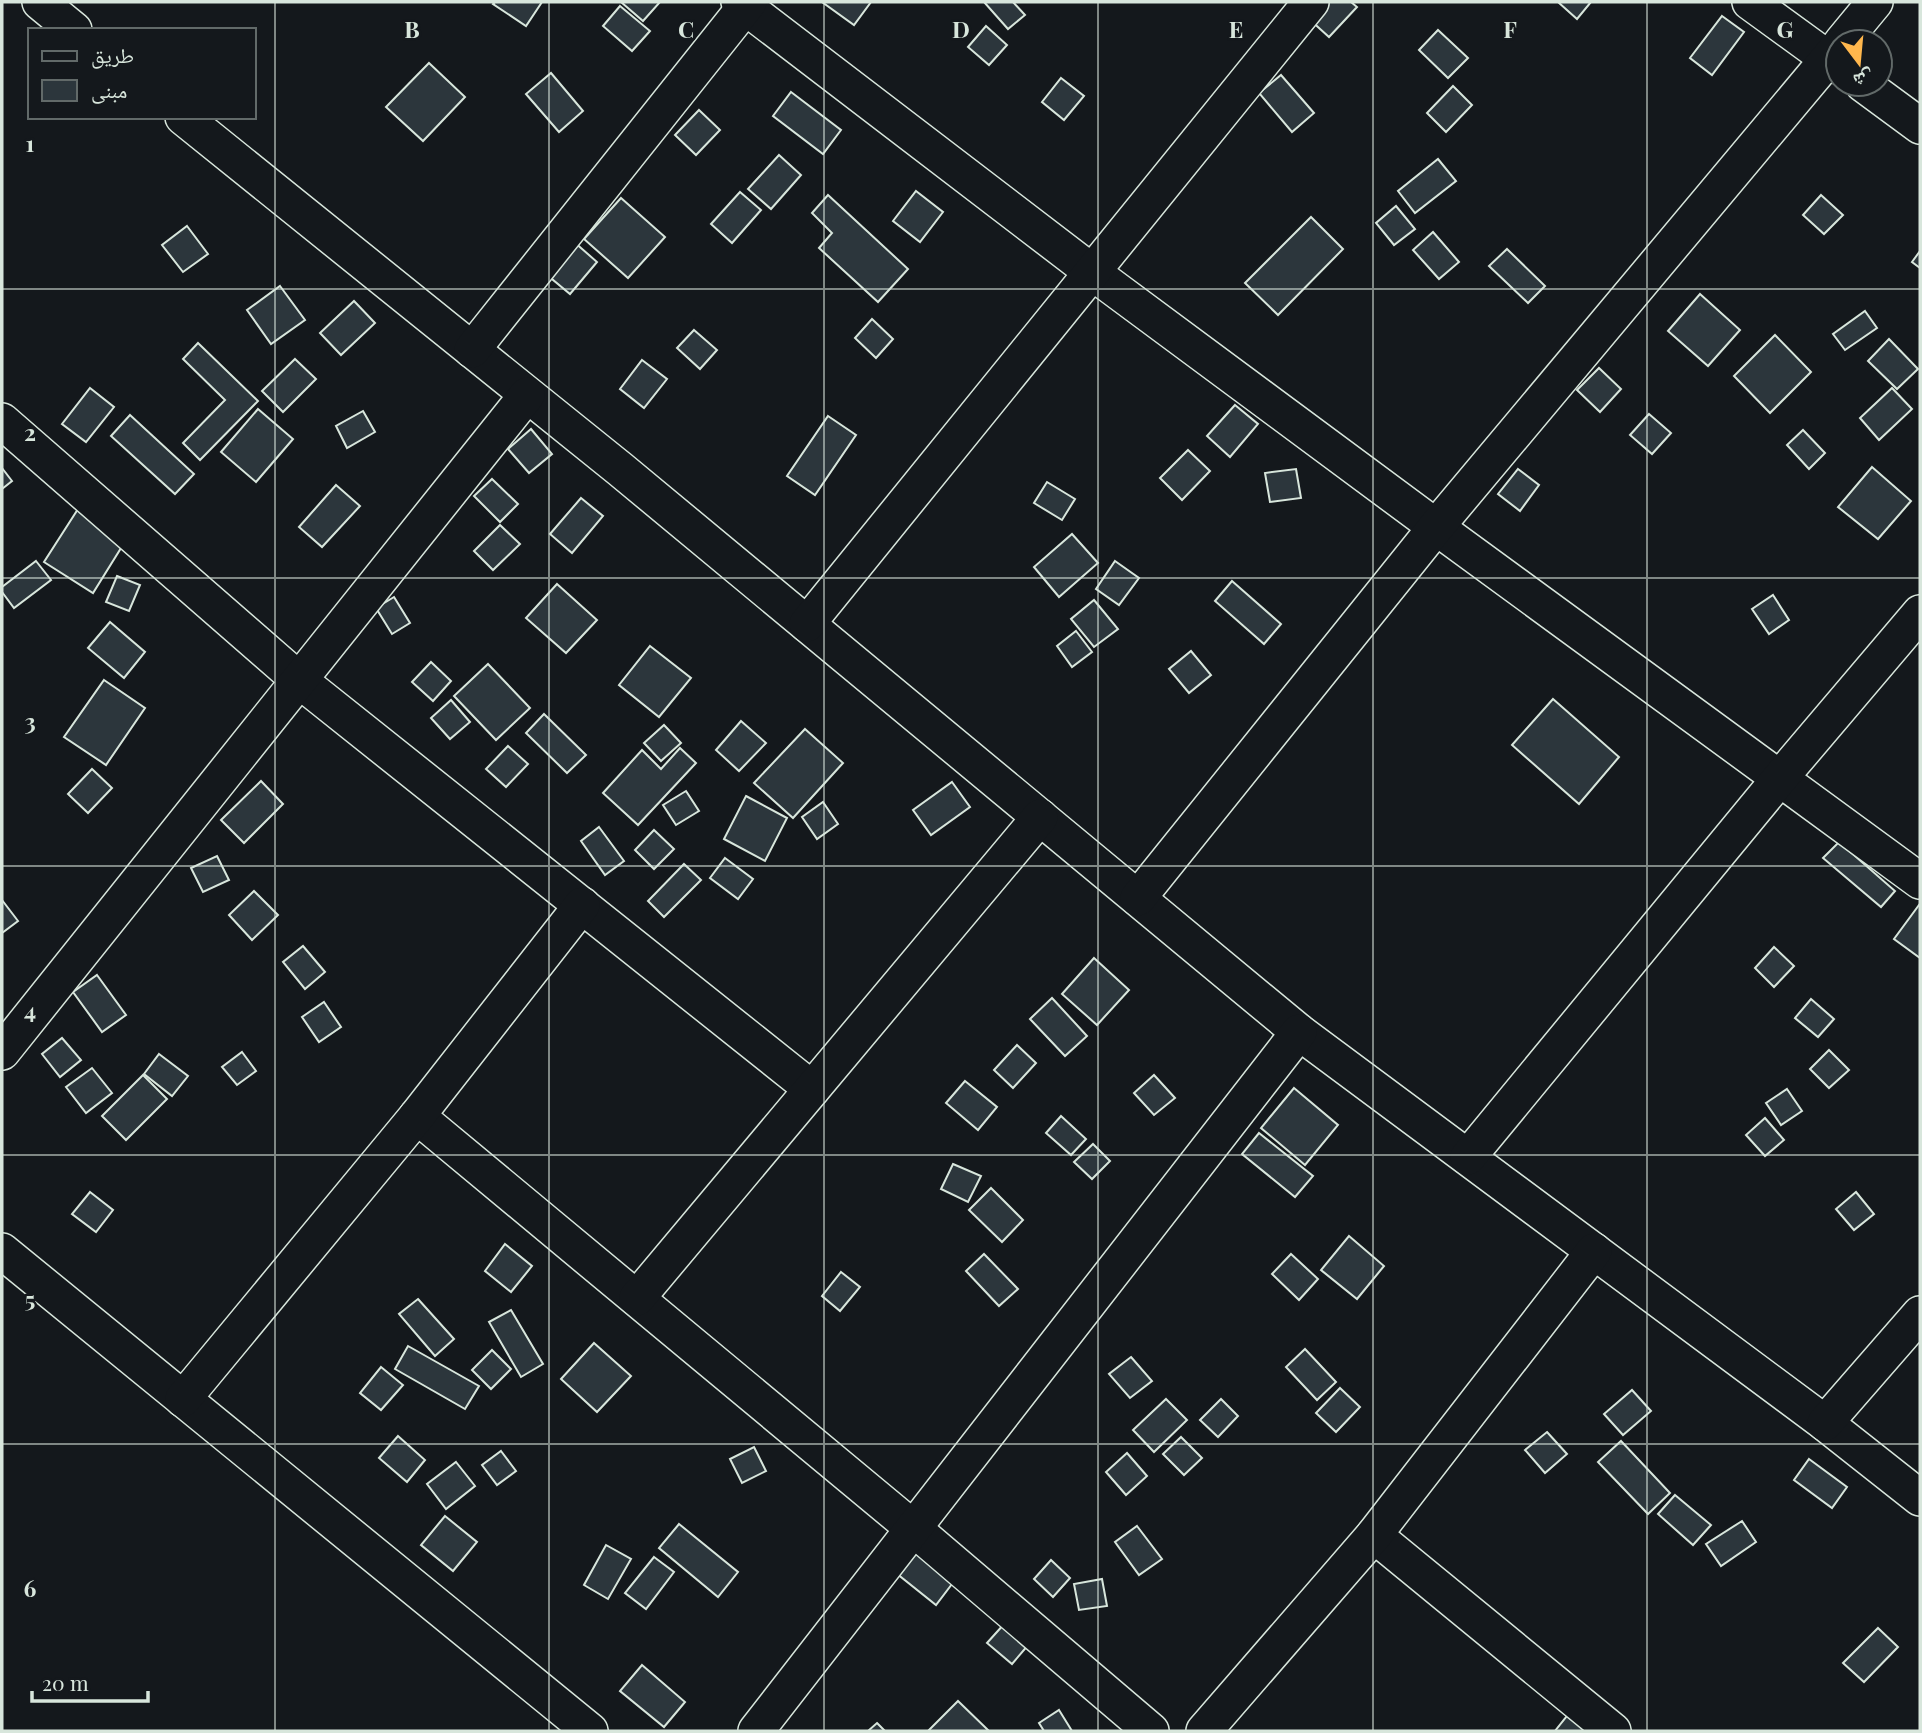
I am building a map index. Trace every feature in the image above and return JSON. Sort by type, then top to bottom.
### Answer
[{"type":"street","points":[[40,2],[72,28]]},
{"type":"street","points":[[807,624],[1311,2]]},
{"type":"street","points":[[1750,2],[1824,45]]},
{"type":"street","points":[[1856,28],[1875,2]]},
{"type":"street","points":[[472,351],[744,3],[1092,272],[1920,881]]},
{"type":"street","points":[[1138,898],[1436,527],[1824,68]]},
{"type":"street","points":[[1882,98],[1920,126]]},
{"type":"street","points":[[185,119],[807,624],[1299,1032],[1825,1423],[1920,1498]]},
{"type":"street","points":[[2,1052],[527,395]]},
{"type":"street","points":[[2,421],[299,680],[812,1089]]},
{"type":"street","points":[[1468,1157],[1780,778],[1920,613]]},
{"type":"street","points":[[637,1298],[1040,817]]},
{"type":"street","points":[[183,1399],[417,1116],[582,905]]},
{"type":"street","points":[[756,1731],[1299,1032]]},
{"type":"street","points":[[417,1116],[914,1528],[1151,1731]]},
{"type":"street","points":[[2,1251],[590,1731]]},
{"type":"street","points":[[1204,1731],[1374,1535],[1594,1251]]},
{"type":"street","points":[[1825,1423],[1920,1314]]},
{"type":"street","points":[[1374,1535],[1604,1729]]},
{"type":"building","points":[[542,2],[526,26],[493,4]]},
{"type":"building","points":[[621,2],[660,2],[643,21]]},
{"type":"building","points":[[822,2],[871,2],[854,25]]},
{"type":"building","points":[[984,2],[1013,2],[1025,15],[1008,29]]},
{"type":"building","points":[[1324,2],[1351,2],[1357,7],[1329,37],[1308,18]]},
{"type":"building","points":[[1558,2],[1591,2],[1577,19]]},
{"type":"building","points":[[620,6],[650,31],[632,51],[603,26]]},
{"type":"building","points":[[1722,16],[1744,32],[1712,75],[1690,58]]},
{"type":"building","points":[[986,26],[1007,45],[989,65],[968,47]]},
{"type":"building","points":[[1438,30],[1468,58],[1448,78],[1419,50]]},
{"type":"building","points":[[429,63],[465,97],[423,141],[386,107]]},
{"type":"building","points":[[551,73],[583,111],[559,132],[526,94]]},
{"type":"building","points":[[1281,75],[1314,113],[1292,132],[1259,93]]},
{"type":"building","points":[[1061,78],[1084,96],[1064,120],[1042,102]]},
{"type":"building","points":[[1453,86],[1472,105],[1446,132],[1427,113]]},
{"type":"building","points":[[791,92],[841,130],[823,154],[773,116]]},
{"type":"building","points":[[699,110],[720,130],[696,155],[675,135]]},
{"type":"building","points":[[779,155],[801,175],[771,209],[748,189]]},
{"type":"building","points":[[1438,159],[1456,181],[1415,213],[1398,191]]},
{"type":"building","points":[[916,191],[943,212],[920,242],[893,221]]},
{"type":"building","points":[[740,192],[761,210],[732,243],[711,224]]},
{"type":"building","points":[[828,195],[908,269],[878,302],[819,248],[832,233],[812,213]]},
{"type":"building","points":[[1821,195],[1843,215],[1824,234],[1803,215]]},
{"type":"building","points":[[621,198],[665,237],[628,278],[584,239]]},
{"type":"building","points":[[1396,206],[1415,229],[1394,245],[1376,223]]},
{"type":"building","points":[[1311,217],[1343,249],[1278,315],[1245,283]]},
{"type":"building","points":[[187,226],[208,254],[183,272],[162,245]]},
{"type":"building","points":[[1433,232],[1459,262],[1439,279],[1413,250]]},
{"type":"building","points":[[573,241],[597,262],[570,294],[546,274]]},
{"type":"building","points":[[1507,249],[1545,286],[1528,303],[1489,266]]},
{"type":"building","points":[[1920,251],[1920,268],[1912,262]]},
{"type":"building","points":[[280,286],[305,320],[271,344],[247,310]]},
{"type":"building","points":[[1700,294],[1740,330],[1708,366],[1668,331]]},
{"type":"building","points":[[354,301],[375,323],[341,355],[320,333]]},
{"type":"building","points":[[1865,311],[1877,328],[1845,350],[1833,334]]},
{"type":"building","points":[[872,319],[893,339],[876,358],[855,338]]},
{"type":"building","points":[[694,330],[717,350],[700,369],[677,348]]},
{"type":"building","points":[[1775,335],[1811,372],[1770,413],[1734,376]]},
{"type":"building","points":[[1889,339],[1918,369],[1897,389],[1868,361]]},
{"type":"building","points":[[198,343],[258,401],[200,460],[183,443],[225,400],[183,359]]},
{"type":"building","points":[[295,359],[316,379],[283,412],[262,391]]},
{"type":"building","points":[[642,360],[667,379],[644,408],[620,389]]},
{"type":"building","points":[[1599,368],[1621,389],[1600,412],[1577,390]]},
{"type":"building","points":[[90,388],[114,407],[86,442],[62,424]]},
{"type":"building","points":[[1892,388],[1912,409],[1879,440],[1860,418]]},
{"type":"building","points":[[1235,405],[1258,424],[1230,457],[1207,436]]},
{"type":"building","points":[[258,409],[293,439],[256,482],[221,452]]},
{"type":"building","points":[[363,411],[375,432],[347,448],[336,426]]},
{"type":"building","points":[[1649,414],[1671,433],[1652,454],[1630,435]]},
{"type":"building","points":[[130,415],[194,474],[175,494],[111,436]]},
{"type":"building","points":[[828,416],[856,435],[815,495],[787,476]]},
{"type":"building","points":[[531,429],[552,454],[529,473],[508,449]]},
{"type":"building","points":[[1803,430],[1825,453],[1809,469],[1787,445]]},
{"type":"building","points":[[1188,450],[1210,471],[1182,500],[1160,478]]},
{"type":"building","points":[[1872,467],[1911,501],[1878,539],[1838,507]]},
{"type":"building","points":[[2,468],[12,481],[2,489]]},
{"type":"building","points":[[1296,469],[1301,498],[1270,502],[1265,473]]},
{"type":"building","points":[[1518,469],[1539,485],[1520,511],[1498,494]]},
{"type":"building","points":[[492,479],[518,504],[500,522],[474,496]]},
{"type":"building","points":[[1047,482],[1075,499],[1062,520],[1034,503]]},
{"type":"building","points":[[336,485],[360,506],[322,547],[299,527]]},
{"type":"building","points":[[581,498],[603,516],[572,553],[550,534]]},
{"type":"building","points":[[78,509],[126,540],[93,593],[44,562]]},
{"type":"building","points":[[500,525],[520,544],[493,570],[474,551]]},
{"type":"building","points":[[1072,534],[1098,563],[1059,597],[1034,567]]},
{"type":"building","points":[[36,561],[51,580],[14,608],[2,592],[2,587]]},
{"type":"building","points":[[1115,561],[1139,578],[1119,605],[1096,589]]},
{"type":"building","points":[[117,576],[140,585],[129,611],[106,602]]},
{"type":"building","points":[[1232,581],[1281,624],[1264,644],[1215,601]]},
{"type":"building","points":[[557,584],[597,620],[566,653],[526,618]]},
{"type":"building","points":[[1773,595],[1789,620],[1769,634],[1752,609]]},
{"type":"building","points":[[394,597],[410,623],[392,634],[376,608]]},
{"type":"building","points":[[1094,600],[1118,629],[1094,647],[1071,619]]},
{"type":"building","points":[[110,622],[145,652],[124,678],[88,648]]},
{"type":"building","points":[[1076,631],[1092,652],[1072,667],[1057,646]]},
{"type":"building","points":[[650,646],[691,678],[659,717],[619,685]]},
{"type":"building","points":[[1191,651],[1211,675],[1189,693],[1169,669]]},
{"type":"building","points":[[431,662],[451,681],[433,701],[412,682]]},
{"type":"building","points":[[488,664],[530,708],[496,740],[454,696]]},
{"type":"building","points":[[104,680],[145,708],[106,765],[64,737]]},
{"type":"building","points":[[1553,699],[1619,757],[1579,804],[1512,745]]},
{"type":"building","points":[[451,700],[470,722],[450,739],[431,718]]},
{"type":"building","points":[[544,714],[586,755],[567,773],[526,733]]},
{"type":"building","points":[[741,721],[766,743],[739,771],[716,750]]},
{"type":"building","points":[[664,725],[681,743],[661,761],[644,743]]},
{"type":"building","points":[[805,729],[843,763],[793,818],[754,783]]},
{"type":"building","points":[[508,746],[528,764],[506,787],[486,769]]},
{"type":"building","points":[[680,748],[696,763],[638,825],[603,793],[642,750],[661,769]]},
{"type":"building","points":[[92,769],[112,788],[88,813],[68,794]]},
{"type":"building","points":[[261,781],[283,804],[244,843],[221,820]]},
{"type":"building","points":[[952,782],[970,807],[931,835],[913,810]]},
{"type":"building","points":[[686,791],[699,811],[676,825],[663,805]]},
{"type":"building","points":[[746,796],[787,818],[765,861],[724,839]]},
{"type":"building","points":[[823,802],[838,824],[817,839],[802,817]]},
{"type":"building","points":[[599,827],[624,861],[605,875],[581,841]]},
{"type":"building","points":[[654,830],[674,849],[654,869],[635,850]]},
{"type":"building","points":[[1839,842],[1895,891],[1881,907],[1823,858]]},
{"type":"building","points":[[217,856],[229,880],[203,892],[191,868]]},
{"type":"building","points":[[725,858],[753,879],[738,899],[710,878]]},
{"type":"building","points":[[684,864],[701,880],[664,917],[648,901]]},
{"type":"building","points":[[254,891],[278,915],[252,940],[229,915]]},
{"type":"building","points":[[2,900],[18,921],[2,933]]},
{"type":"building","points":[[1920,906],[1920,958],[1894,939]]},
{"type":"building","points":[[303,946],[325,972],[305,989],[283,962]]},
{"type":"building","points":[[1774,947],[1794,966],[1774,987],[1755,968]]},
{"type":"building","points":[[1094,958],[1129,990],[1097,1025],[1062,994]]},
{"type":"building","points":[[97,975],[126,1015],[102,1032],[73,992]]},
{"type":"building","points":[[1052,998],[1087,1036],[1065,1056],[1030,1019]]},
{"type":"building","points":[[1811,999],[1834,1019],[1818,1037],[1795,1018]]},
{"type":"building","points":[[324,1002],[341,1027],[319,1042],[302,1017]]},
{"type":"building","points":[[62,1038],[81,1060],[60,1077],[42,1054]]},
{"type":"building","points":[[1017,1045],[1036,1063],[1013,1088],[994,1070]]},
{"type":"building","points":[[1829,1050],[1849,1070],[1829,1088],[1810,1069]]},
{"type":"building","points":[[242,1052],[256,1071],[237,1085],[222,1067]]},
{"type":"building","points":[[159,1054],[188,1076],[172,1096],[144,1074]]},
{"type":"building","points":[[92,1068],[112,1093],[86,1113],[66,1087]]},
{"type":"building","points":[[143,1075],[167,1099],[126,1140],[102,1116]]},
{"type":"building","points":[[1154,1075],[1175,1098],[1154,1115],[1134,1093]]},
{"type":"building","points":[[965,1081],[997,1107],[978,1130],[946,1103]]},
{"type":"building","points":[[1294,1088],[1338,1125],[1305,1165],[1261,1128]]},
{"type":"building","points":[[1787,1089],[1802,1111],[1781,1125],[1766,1103]]},
{"type":"building","points":[[1061,1116],[1086,1139],[1071,1155],[1046,1133]]},
{"type":"building","points":[[1765,1118],[1784,1140],[1765,1156],[1746,1135]]},
{"type":"building","points":[[1259,1133],[1313,1176],[1295,1197],[1242,1154]]},
{"type":"building","points":[[1093,1144],[1110,1161],[1092,1179],[1074,1162]]},
{"type":"building","points":[[953,1164],[981,1176],[968,1202],[941,1189]]},
{"type":"building","points":[[991,1188],[1023,1220],[1002,1242],[969,1210]]},
{"type":"building","points":[[90,1192],[113,1210],[96,1232],[72,1214]]},
{"type":"building","points":[[1856,1192],[1874,1214],[1854,1230],[1836,1209]]},
{"type":"building","points":[[1349,1236],[1384,1266],[1357,1299],[1321,1270]]},
{"type":"building","points":[[505,1244],[532,1266],[511,1292],[485,1271]]},
{"type":"building","points":[[984,1254],[1018,1289],[999,1306],[966,1271]]},
{"type":"building","points":[[1291,1254],[1318,1279],[1299,1300],[1272,1274]]},
{"type":"building","points":[[841,1272],[860,1287],[840,1311],[822,1296]]},
{"type":"building","points":[[418,1299],[454,1339],[435,1356],[399,1314]]},
{"type":"building","points":[[511,1310],[543,1364],[521,1377],[489,1322]]},
{"type":"building","points":[[594,1343],[631,1376],[597,1412],[561,1379]]},
{"type":"building","points":[[408,1346],[479,1386],[465,1409],[395,1369]]},
{"type":"building","points":[[1305,1349],[1336,1382],[1317,1400],[1286,1367]]},
{"type":"building","points":[[492,1350],[511,1369],[491,1389],[472,1370]]},
{"type":"building","points":[[1131,1357],[1152,1381],[1130,1398],[1109,1374]]},
{"type":"building","points":[[381,1367],[403,1385],[381,1410],[360,1393]]},
{"type":"building","points":[[1340,1388],[1360,1407],[1336,1432],[1316,1413]]},
{"type":"building","points":[[1632,1390],[1651,1411],[1623,1435],[1604,1414]]},
{"type":"building","points":[[1166,1399],[1187,1420],[1154,1452],[1133,1430]]},
{"type":"building","points":[[1221,1399],[1238,1416],[1218,1437],[1200,1420]]},
{"type":"building","points":[[1547,1432],[1567,1454],[1545,1473],[1525,1450]]},
{"type":"building","points":[[398,1436],[425,1460],[407,1482],[379,1458]]},
{"type":"building","points":[[1181,1437],[1202,1458],[1184,1475],[1163,1454]]},
{"type":"building","points":[[1621,1441],[1670,1493],[1648,1514],[1598,1462]]},
{"type":"building","points":[[754,1447],[766,1471],[742,1483],[730,1459]]},
{"type":"building","points":[[501,1451],[516,1471],[497,1485],[482,1465]]},
{"type":"building","points":[[1127,1453],[1147,1476],[1126,1495],[1106,1472]]},
{"type":"building","points":[[1809,1459],[1847,1487],[1832,1508],[1794,1480]]},
{"type":"building","points":[[456,1462],[475,1486],[446,1509],[427,1484]]},
{"type":"building","points":[[1675,1495],[1711,1525],[1693,1545],[1658,1514]]},
{"type":"building","points":[[445,1516],[477,1542],[453,1571],[421,1545]]},
{"type":"building","points":[[1742,1521],[1756,1542],[1721,1566],[1706,1544]]},
{"type":"building","points":[[679,1524],[738,1572],[718,1597],[659,1548]]},
{"type":"building","points":[[1137,1526],[1162,1559],[1139,1575],[1115,1542]]},
{"type":"building","points":[[606,1545],[631,1559],[608,1599],[584,1585]]},
{"type":"building","points":[[910,1545],[955,1580],[936,1605],[891,1569]]},
{"type":"building","points":[[654,1557],[674,1572],[646,1609],[625,1593]]},
{"type":"building","points":[[1051,1560],[1070,1578],[1053,1597],[1034,1579]]},
{"type":"building","points":[[1102,1579],[1107,1606],[1079,1610],[1074,1584]]},
{"type":"building","points":[[1005,1623],[1029,1644],[1012,1664],[987,1643]]},
{"type":"building","points":[[1878,1628],[1898,1647],[1864,1682],[1843,1663]]},
{"type":"building","points":[[642,1665],[685,1702],[664,1727],[620,1691]]},
{"type":"building","points":[[958,1701],[989,1731],[928,1731]]},
{"type":"building","points":[[1059,1710],[1072,1731],[1044,1731],[1039,1723]]},
{"type":"building","points":[[1567,1716],[1587,1731],[1555,1731]]},
{"type":"building","points":[[877,1723],[885,1731],[868,1731]]}]
